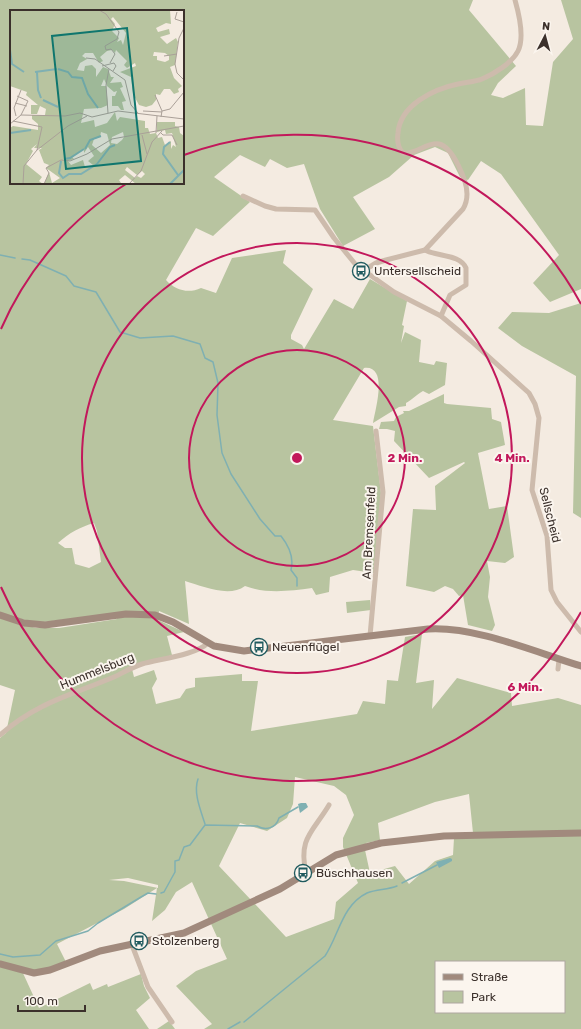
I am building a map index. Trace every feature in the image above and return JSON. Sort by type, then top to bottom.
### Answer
[{"type":"street","points":[[425,250],[438,234],[461,212],[465,205],[467,191],[459,168],[451,153],[444,146],[439,144],[427,146],[409,153],[401,151],[398,139],[399,125],[406,112],[432,94],[448,87],[483,79],[497,71],[517,53],[520,45],[520,34],[515,0]]},
{"type":"street","name":"Sellscheid","points":[[243,196],[265,206],[276,209],[315,210],[342,250],[363,271],[394,292],[440,316],[522,386],[535,404],[539,422],[532,490],[547,536],[551,590],[557,602],[581,632]]},
{"type":"street","points":[[363,271],[381,261],[425,250],[444,257],[457,259],[466,268],[466,285],[450,295],[440,316]]},
{"type":"street","name":"Am Bremsenfeld","points":[[370,636],[383,492],[376,431]]},
{"type":"street","points":[[0,615],[24,623],[45,625],[120,615],[151,614],[170,620],[208,643],[224,649],[249,651],[436,629],[455,630],[485,636],[581,666]]},
{"type":"street","name":"Hummelsburg","points":[[0,735],[24,716],[58,698],[136,666],[188,652],[208,643]]},
{"type":"street","points":[[558,669],[560,660]]},
{"type":"street","points":[[306,873],[304,854],[305,840],[328,805]]},
{"type":"street","points":[[0,964],[21,971],[34,973],[50,970],[100,951],[175,936],[211,922],[268,895],[329,858],[381,843],[444,836],[581,833]]},
{"type":"street","points":[[132,945],[148,987],[172,1022]]},
{"type":"green space","points":[[0,0],[473,0],[469,10],[516,66],[498,83],[491,95],[503,98],[525,88],[526,125],[543,126],[553,62],[573,39],[561,0],[581,0],[581,289],[550,302],[533,283],[559,255],[501,174],[481,161],[468,180],[460,177],[448,153],[435,147],[414,155],[389,177],[353,197],[375,229],[343,246],[320,209],[304,164],[287,168],[270,159],[265,167],[240,155],[214,177],[250,202],[213,236],[196,228],[166,280],[178,289],[191,291],[201,288],[216,293],[232,258],[286,250],[283,263],[313,289],[291,335],[291,339],[302,345],[304,349],[334,299],[353,309],[370,279],[407,301],[402,325],[404,326],[401,343],[405,332],[421,340],[419,362],[434,365],[436,361],[447,363],[445,385],[429,394],[423,391],[406,403],[406,406],[399,407],[373,423],[378,399],[378,381],[376,374],[372,369],[364,368],[333,420],[373,426],[381,493],[374,573],[353,570],[330,577],[329,592],[316,595],[312,588],[270,591],[253,589],[245,586],[231,591],[223,591],[185,581],[189,624],[159,611],[158,620],[184,632],[167,636],[172,655],[132,669],[134,677],[154,670],[157,679],[152,688],[156,704],[180,698],[186,689],[195,687],[195,678],[242,674],[242,681],[258,681],[251,731],[357,714],[363,701],[385,704],[387,680],[398,681],[405,637],[422,634],[416,683],[434,680],[432,709],[457,678],[511,693],[512,706],[558,698],[581,705],[581,831],[473,833],[469,794],[435,802],[378,823],[380,840],[366,843],[365,850],[370,873],[395,866],[409,884],[435,861],[453,855],[454,838],[581,835],[581,1029],[204,1029],[212,1024],[176,986],[196,971],[227,959],[192,882],[176,892],[165,910],[152,921],[157,888],[124,909],[57,944],[67,964],[50,970],[22,971],[39,1008],[90,983],[93,990],[107,984],[108,987],[141,974],[144,986],[150,998],[136,1010],[149,1029],[0,1029],[0,738],[6,733],[15,690],[0,685],[0,618],[36,628],[59,628],[117,619],[116,613],[36,623],[0,613]],"holes":[[[94,523],[97,531],[101,562],[89,568],[75,564],[72,548],[65,548],[58,543],[79,528]],[[295,777],[334,786],[346,795],[354,815],[343,838],[343,847],[358,883],[336,902],[334,919],[286,937],[219,866],[240,823],[267,831],[287,818],[293,804]],[[128,878],[158,885],[158,888],[124,881],[109,880]]]},
{"type":"green space","points":[[581,303],[581,518],[573,513],[576,376],[522,346],[498,328],[512,312],[549,313]]},
{"type":"green space","points":[[444,394],[444,403],[447,404],[491,408],[492,419],[501,422],[505,445],[478,453],[489,509],[507,506],[514,557],[505,563],[487,561],[490,577],[488,597],[495,625],[492,631],[468,625],[463,595],[459,596],[453,589],[445,586],[434,592],[406,586],[413,509],[436,510],[435,486],[465,463],[464,462],[429,478],[394,441],[395,431],[379,429],[381,422],[394,421],[396,417],[404,413],[403,411],[409,411]]},
{"type":"green space","points":[[370,600],[371,610],[347,613],[346,602]]},
{"type":"green space","points":[[169,1021],[175,1029],[157,1029]]},
{"type":"water","points":[[306,803],[308,807],[300,813],[298,804]]},
{"type":"water","points":[[450,858],[452,861],[439,868],[436,862]]},
{"type":"waterway","points":[[0,255],[15,258]]},
{"type":"waterway","points":[[22,259],[30,260],[66,276],[74,286],[96,292],[120,332],[140,338],[173,336],[200,344],[205,358],[213,362],[218,383],[217,415],[222,453],[231,474],[260,519],[275,536],[281,536],[286,544],[292,561],[291,570],[297,578],[297,586]]},
{"type":"waterway","points":[[198,779],[196,790],[205,824]]},
{"type":"waterway","points":[[161,893],[164,892],[175,872],[175,861],[179,860],[184,847],[190,845],[205,825],[257,826],[260,828],[270,828],[276,824],[279,818],[298,807]]},
{"type":"waterway","points":[[402,883],[437,865]]},
{"type":"waterway","points":[[244,1022],[325,956],[346,913],[359,898],[367,893],[397,886]]},
{"type":"waterway","points":[[0,954],[13,957],[40,955],[56,941],[88,931],[98,923],[148,893],[156,894]]},
{"type":"waterway","points":[[228,1029],[240,1022]]},
{"type":"place","name":"Untersellscheid","points":[[361,271]]},
{"type":"place","name":"Neuenflügel","points":[[259,647]]},
{"type":"place","name":"Büschhausen","points":[[303,873]]},
{"type":"place","name":"Stolzenberg","points":[[139,941]]}]
